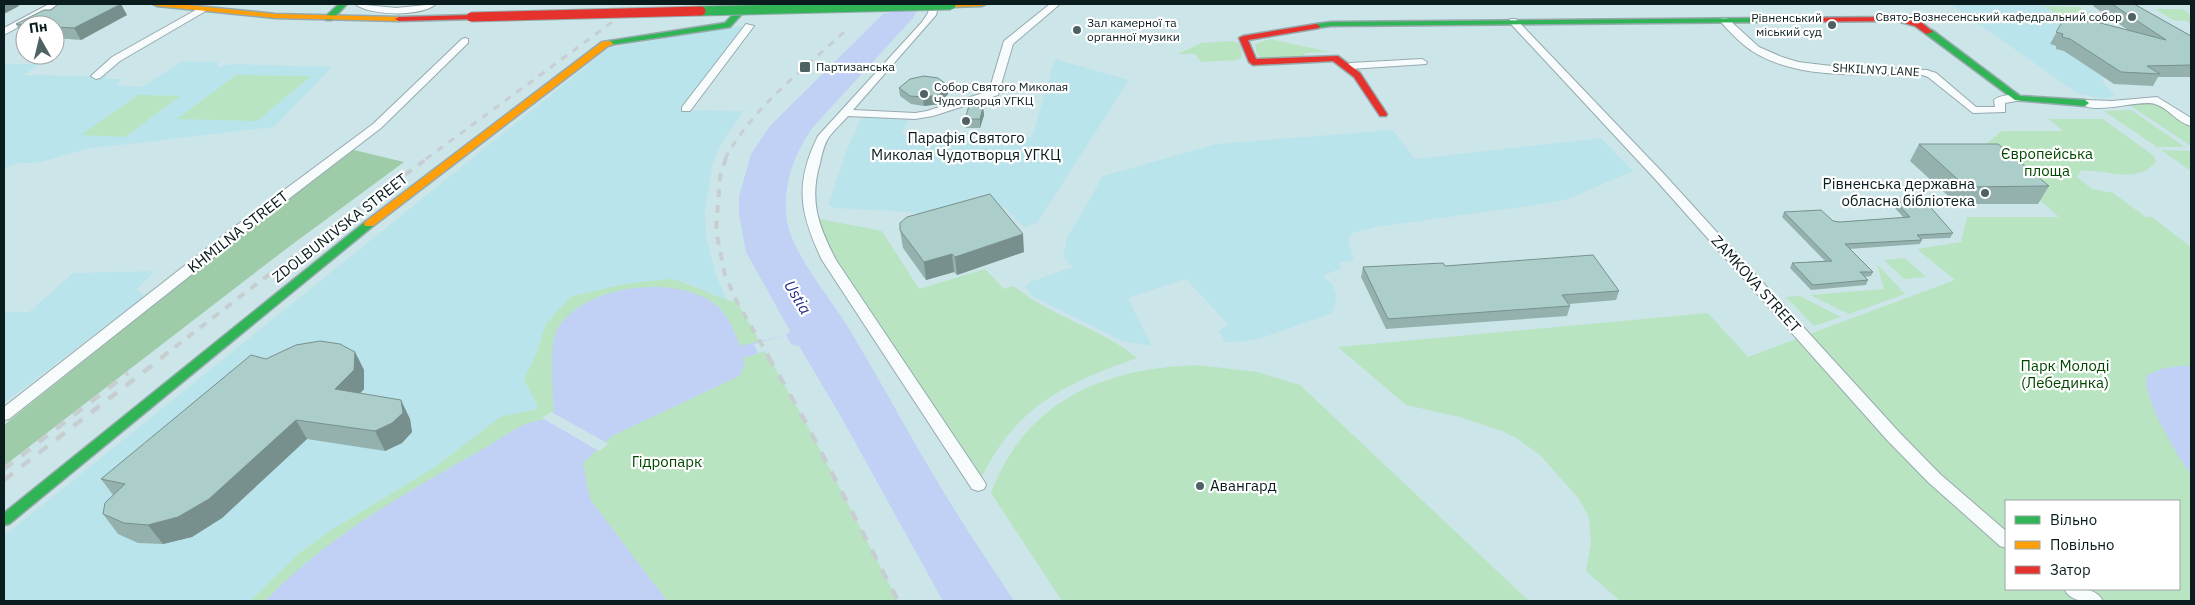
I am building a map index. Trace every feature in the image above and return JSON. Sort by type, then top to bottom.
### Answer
[{"type":"street","points":[[4,32],[55,4]]},
{"type":"street","points":[[157,4],[201,10],[329,18],[471,17],[982,4]]},
{"type":"street","points":[[329,18],[343,4]]},
{"type":"street","points":[[360,4],[382,9],[420,8],[431,4]]},
{"type":"street","name":"ZDOLBUNIVSKA STREET","points":[[4,520],[323,259],[605,44],[728,25],[746,4]]},
{"type":"street","points":[[934,4],[933,12],[925,24],[824,136],[813,160],[808,183],[808,206],[810,217],[829,260],[978,485]]},
{"type":"street","points":[[845,113],[915,116],[929,114],[994,93],[1008,42],[1055,4]]},
{"type":"street","points":[[96,76],[116,59],[201,10]]},
{"type":"street","points":[[1383,114],[1345,61],[1335,58],[1253,62],[1243,38],[1322,24],[1897,19],[1918,24],[2018,98],[2112,104],[2157,100],[2191,123]]},
{"type":"street","name":"SHKILNYJ LANE","points":[[1724,20],[1753,48],[1791,63],[1819,68],[1923,72],[1932,75],[1973,110],[2001,110],[1999,100],[2018,98]]},
{"type":"street","name":"ZAMKOVA STREET","points":[[1513,21],[1659,176],[1893,436],[1934,478],[2005,540]]},
{"type":"street","points":[[686,109],[749,26]]},
{"type":"street","name":"KHMILNA STREET","points":[[4,415],[234,234],[377,126],[465,41]]},
{"type":"street","points":[[1350,66],[1422,62]]},
{"type":"street","points":[[2074,590],[2094,601]]},
{"type":"shaded area","points":[[1950,4],[2044,6],[2077,27],[2054,39],[2049,44],[2056,46],[2056,49],[2064,51],[2105,78],[2101,79],[2115,96],[2102,99],[2077,93]]},
{"type":"shaded area","points":[[746,26],[683,110],[743,111],[718,149],[712,168],[705,210],[706,238],[716,275],[727,301],[685,282],[570,297],[561,308],[524,380],[537,405],[537,409],[500,417],[438,465],[333,529],[298,554],[250,601],[4,601],[4,536],[609,48],[729,27]]},
{"type":"shaded area","points":[[1055,59],[1129,80],[1037,223],[1024,227],[1004,207],[991,212],[934,219],[910,212],[834,208],[828,205],[848,146],[862,117],[908,120],[901,135],[1006,139],[1032,137]]},
{"type":"shaded area","points":[[182,61],[218,62],[218,67],[232,64],[332,67],[274,127],[86,149],[37,163],[19,163],[4,168],[4,64],[38,65],[24,75],[108,76],[105,79],[123,79],[116,85],[142,87]]},
{"type":"shaded area","points":[[1393,130],[1415,159],[1601,138],[1633,171],[1568,199],[1376,227],[1353,233],[1348,239],[1354,260],[1340,262],[1341,268],[1323,276],[1332,284],[1337,296],[1332,313],[1259,339],[1226,343],[1219,331],[1228,324],[1186,279],[1128,298],[1152,346],[1122,341],[1032,296],[1025,286],[1030,282],[1072,267],[1063,257],[1067,238],[1103,176],[1216,144]]},
{"type":"shaded area","points":[[155,271],[136,290],[145,296],[4,403],[4,312],[29,312],[73,273]]},
{"type":"green space","points":[[2044,6],[2079,7],[2108,27],[2077,27]]},
{"type":"green space","points":[[2155,9],[2182,9],[2191,15],[2191,24],[2186,21],[2173,20]]},
{"type":"green space","points":[[1270,39],[1330,52],[1304,53],[1305,57],[1261,58],[1257,54],[1255,44]]},
{"type":"green space","points":[[1232,41],[1240,44],[1242,56],[1238,60],[1201,62],[1195,54],[1177,54],[1202,43]]},
{"type":"green space","points":[[236,75],[311,76],[257,121],[177,119]]},
{"type":"green space","points":[[138,95],[180,96],[125,137],[81,135]]},
{"type":"green space","points":[[2135,104],[2159,104],[2191,125],[2191,146],[2131,106]]},
{"type":"green space","points":[[2131,110],[2185,147],[2157,147],[2104,111]]},
{"type":"green space","points":[[2049,119],[2103,119],[2154,156],[2156,162],[2139,173],[2130,175],[2081,171],[2077,177],[2092,189],[2113,193],[2146,217],[2152,217],[2191,247],[2191,601],[1620,601],[1586,571],[1591,543],[1589,517],[1579,499],[1541,456],[1518,439],[1502,431],[1460,417],[1406,405],[1338,347],[1708,313],[1748,357],[1955,280],[1917,249],[1961,242],[1967,217],[2059,217],[1981,148],[2002,131],[2063,131]]},
{"type":"green space","points":[[354,150],[404,162],[286,249],[4,466],[4,425],[239,236]]},
{"type":"green space","points":[[2161,150],[2191,151],[2191,171]]},
{"type":"green space","points":[[810,217],[882,231],[919,289],[985,269],[1004,289],[1014,286],[1044,306],[1123,347],[1137,358],[1085,378],[1042,403],[1023,418],[992,459],[978,485],[872,323]]},
{"type":"green space","points":[[1905,258],[1926,277],[1904,279],[1884,260]]},
{"type":"green space","points":[[1877,264],[1905,294],[1849,314],[1810,295],[1884,289]]},
{"type":"green space","name":"Гідропарк","points":[[670,279],[737,302],[805,421],[898,601],[250,601],[298,554],[333,529],[438,465],[500,417],[537,409],[537,405],[524,380],[536,354],[546,324],[570,297],[623,284]]},
{"type":"green space","points":[[1800,296],[1841,317],[1814,326],[1786,297]]},
{"type":"green space","name":"Авангард","points":[[1198,365],[1257,372],[1300,385],[1529,601],[1062,601],[991,493],[1006,461],[1025,434],[1047,412],[1072,395],[1100,382],[1131,373]]},
{"type":"water","name":"Ustia","points":[[921,4],[913,18],[807,136],[791,170],[786,195],[787,221],[797,249],[805,263],[851,332],[935,478],[1014,601],[943,601],[840,415],[799,346],[790,344],[743,358],[745,364],[739,376],[612,436],[583,463],[590,499],[667,601],[265,601],[316,555],[372,515],[517,428],[544,419],[554,413],[552,370],[554,338],[557,330],[569,314],[587,302],[631,288],[677,289],[698,295],[720,308],[731,323],[740,346],[786,335],[790,331],[746,252],[739,214],[739,197],[751,154],[770,126],[883,14]]},
{"type":"water","points":[[2191,366],[2191,474],[2178,455],[2154,410],[2146,384],[2147,375],[2161,369]]},
{"type":"pier","points":[[786,335],[791,344],[758,353],[754,344]]},
{"type":"pier","points":[[551,412],[609,444],[599,451],[542,418]]},
{"type":"building","points":[[58,4],[121,4],[74,28],[65,28],[65,15],[34,15],[44,10],[51,10]]},
{"type":"building","points":[[2112,4],[2134,4],[2191,36],[2191,65],[2147,66],[2160,74],[2121,72],[2070,39],[2062,37],[2063,34],[2056,32],[2064,19],[2088,22],[2089,20],[2166,40]]},
{"type":"building","points":[[924,76],[938,78],[947,85],[939,95],[923,97],[910,96],[899,88],[910,79]]},
{"type":"building","points":[[969,106],[983,107],[980,119],[965,119]]},
{"type":"building","points":[[1919,144],[1998,144],[2049,186],[1966,187]]},
{"type":"building","points":[[990,194],[1023,234],[955,257],[952,254],[924,262],[900,230],[900,223],[907,217]]},
{"type":"building","points":[[1896,202],[1926,202],[1953,233],[1917,235],[1922,240],[1845,244],[1873,272],[1860,272],[1868,280],[1813,285],[1792,263],[1832,261],[1784,212],[1821,210],[1833,221],[1840,222],[1910,217]]},
{"type":"building","points":[[1593,255],[1619,291],[1562,295],[1570,306],[1388,319],[1363,267],[1443,263],[1445,266]]},
{"type":"building","points":[[320,341],[340,344],[355,352],[354,370],[335,389],[401,400],[403,413],[392,423],[375,431],[296,420],[209,499],[178,517],[148,525],[124,523],[103,514],[105,503],[125,484],[101,479],[251,355],[266,359],[296,345]]},
{"type":"railway","points":[[426,159],[615,20]]},
{"type":"railway","points":[[725,159],[736,140],[763,107],[844,32]]},
{"type":"railway","points":[[162,357],[263,279],[428,158]]},
{"type":"railway","points":[[726,158],[720,177],[716,230],[725,275],[737,302],[769,357]]},
{"type":"railway","points":[[4,480],[164,356]]},
{"type":"railway","points":[[768,356],[805,421],[898,601]]},
{"type":"railway","points":[[4,469],[128,373]]},
{"type":"traffic: fast","points":[[329,18],[343,4]]},
{"type":"traffic: fast","points":[[609,43],[727,25],[747,4]]},
{"type":"traffic: fast","points":[[701,11],[951,5]]},
{"type":"traffic: fast","points":[[1316,26],[1331,24],[1770,20]]},
{"type":"traffic: fast","points":[[1929,32],[2018,98],[2085,103]]},
{"type":"traffic: fast","points":[[4,520],[369,224]]},
{"type":"traffic: slow","points":[[157,4],[275,16],[399,19]]},
{"type":"traffic: slow","points":[[951,5],[982,4]]},
{"type":"traffic: slow","points":[[369,224],[605,44],[609,43]]},
{"type":"traffic: jam","points":[[471,17],[701,11]]},
{"type":"traffic: jam","points":[[399,19],[471,17]]},
{"type":"traffic: jam","points":[[1770,20],[1897,19],[1918,24],[1929,32]]},
{"type":"traffic: jam","points":[[1316,26],[1243,38],[1253,62],[1335,58],[1351,68],[1383,114]]},
{"type":"place","name":"Свято-Вознесенський кафедральний собор","points":[[2132,17]]},
{"type":"place","name":"Рівненський міський суд","points":[[1832,25]]},
{"type":"place","name":"Зал камерної та органної музики","points":[[1077,30]]},
{"type":"place","name":"Партизанська","points":[[805,67]]},
{"type":"place","name":"Собор Святого Миколая Чудотворця УГКЦ","points":[[924,94]]},
{"type":"place","name":"Парафія Святого Миколая Чудотворця УГКЦ","points":[[966,121]]},
{"type":"place","name":"Рівненська державна обласна бібліотека","points":[[1985,193]]},
{"type":"place","name":"Авангард","points":[[1200,486]]},
{"type":"park label","name":"Європейська площа","points":[[2047,162]]},
{"type":"park label","name":"Парк Молоді (Лебединка)","points":[[2065,374]]}]
